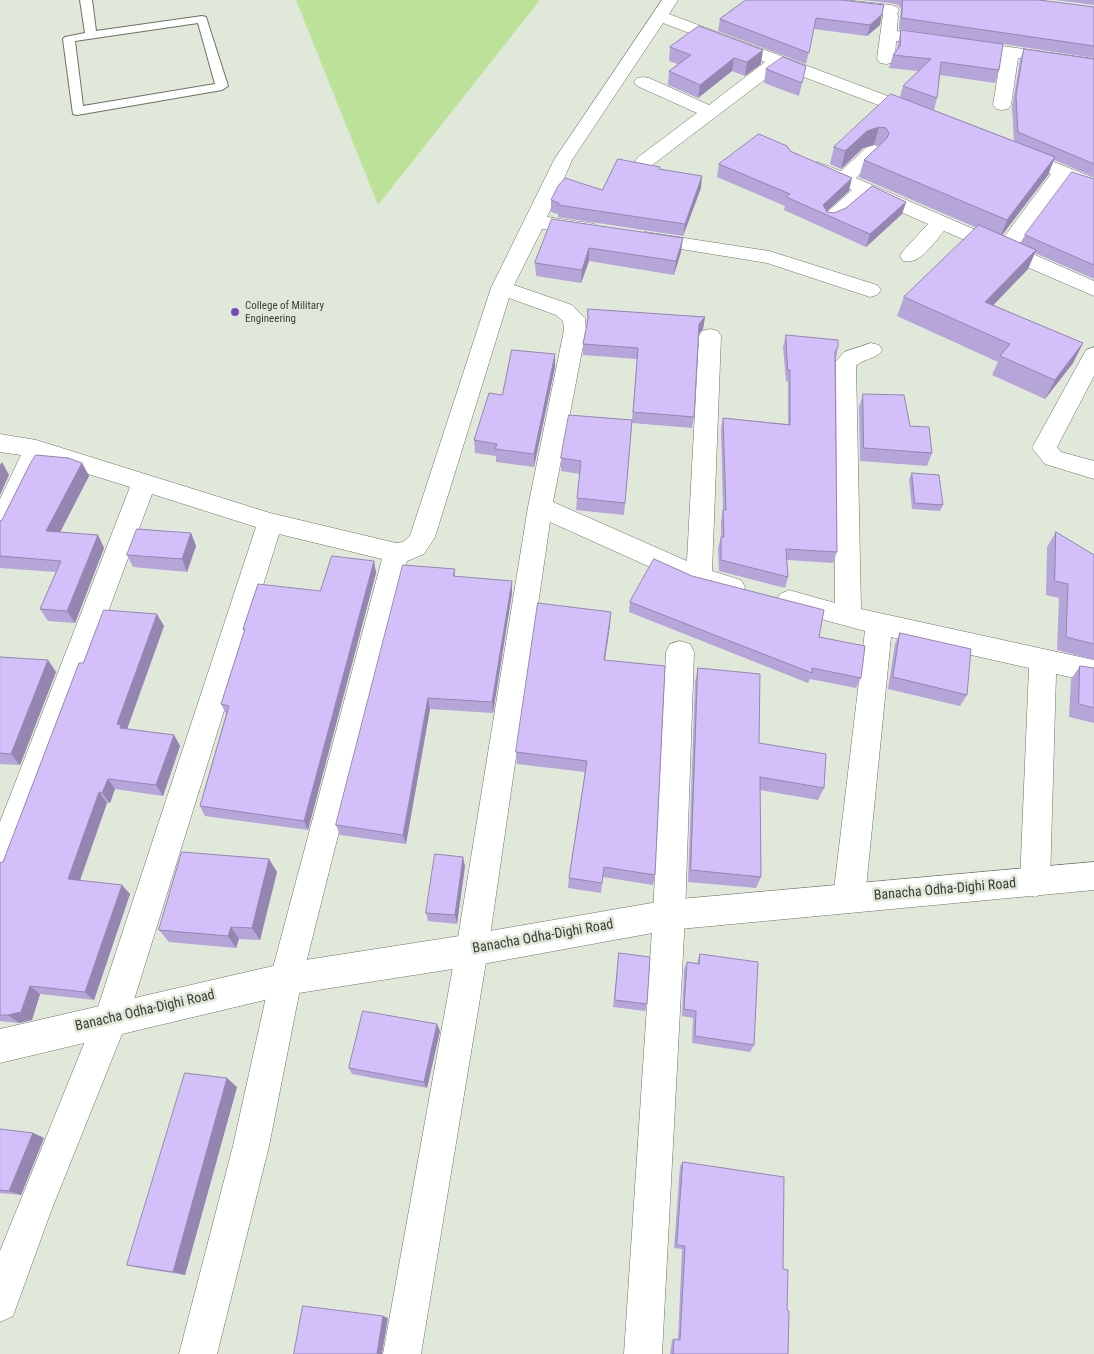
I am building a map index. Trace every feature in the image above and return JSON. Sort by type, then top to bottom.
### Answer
[{"type":"street","points":[[0,443],[36,449],[270,522],[396,553],[411,552],[418,546],[422,537],[502,288],[563,160],[670,0]]},
{"type":"street","points":[[800,0],[892,5],[886,59]]},
{"type":"street","points":[[658,16],[938,122]]},
{"type":"street","points":[[888,35],[1087,63],[1094,76]]},
{"type":"street","points":[[1002,105],[1010,52]]},
{"type":"street","points":[[644,162],[777,62]]},
{"type":"street","points":[[643,82],[710,112]]},
{"type":"street","points":[[1000,147],[1094,185]]},
{"type":"street","points":[[843,180],[874,151]]},
{"type":"street","points":[[803,162],[1094,289]]},
{"type":"street","points":[[1004,250],[1062,173]]},
{"type":"street","points":[[831,219],[865,189]]},
{"type":"street","points":[[535,222],[614,232],[769,257],[870,290]]},
{"type":"street","points":[[910,256],[941,222]]},
{"type":"street","points":[[402,1354],[472,950],[540,508],[575,330],[574,318],[564,310],[502,288]]},
{"type":"street","points":[[699,578],[710,336]]},
{"type":"street","points":[[848,617],[845,364],[852,357],[871,350]]},
{"type":"street","points":[[1094,355],[1044,448],[1053,458],[1094,470]]},
{"type":"street","points":[[0,526],[36,449]]},
{"type":"street","points":[[0,860],[144,483]]},
{"type":"street","points":[[540,508],[699,578],[848,617],[1094,670]]},
{"type":"street","points":[[0,1303],[33,1211],[111,1019],[270,522]]},
{"type":"street","points":[[198,1354],[252,1146],[286,979],[396,553]]},
{"type":"street","points":[[849,898],[879,623]]},
{"type":"street","points":[[643,1354],[669,914],[680,652]]},
{"type":"street","points":[[1035,882],[1043,660]]},
{"type":"street","name":"Banacha Odha-Dighi Road","points":[[0,1046],[286,979],[472,950],[669,914],[1094,876]]},
{"type":"lane","points":[[86,0],[91,35]]},
{"type":"lane","points":[[202,19],[222,86],[77,111],[69,39],[91,35],[202,19]]},
{"type":"green space","points":[[296,0],[540,0],[378,205]]},
{"type":"building","points":[[746,0],[841,0],[884,5],[882,14],[870,25],[816,18],[809,53],[720,19]]},
{"type":"building","points":[[903,0],[1039,0],[1094,7],[1094,46],[902,18]]},
{"type":"building","points":[[699,26],[763,50],[747,62],[734,58],[700,85],[669,71],[691,55],[670,47]]},
{"type":"building","points":[[901,30],[1003,44],[999,70],[941,62],[937,98],[903,86],[931,59],[893,55],[900,46]]},
{"type":"building","points":[[1024,49],[1094,59],[1094,164],[1018,132],[1016,96]]},
{"type":"building","points":[[783,57],[806,66],[802,83],[766,69]]},
{"type":"building","points":[[891,94],[1055,157],[1007,220],[864,160],[887,138],[889,133],[886,128],[879,127],[867,131],[845,151],[834,147]]},
{"type":"building","points":[[759,134],[787,146],[790,151],[852,178],[823,205],[827,212],[834,213],[846,208],[872,186],[906,202],[870,234],[786,197],[790,194],[719,164]]},
{"type":"building","points":[[618,159],[660,167],[659,169],[702,176],[685,224],[558,205],[559,203],[551,200],[558,186],[565,178],[602,190]]},
{"type":"building","points":[[1072,172],[1094,179],[1094,265],[1025,235]]},
{"type":"building","points":[[552,219],[683,238],[676,261],[589,248],[582,270],[535,263]]},
{"type":"building","points":[[979,225],[1036,250],[985,302],[1083,343],[1055,380],[1000,356],[1010,344],[904,297]]},
{"type":"building","points":[[588,309],[705,317],[699,324],[694,417],[633,412],[638,348],[583,344]]},
{"type":"building","points":[[786,335],[838,340],[838,347],[835,352],[837,552],[786,549],[788,577],[721,560],[721,537],[724,537],[723,510],[726,510],[723,418],[790,425],[790,370],[788,370]]},
{"type":"building","points":[[512,350],[555,354],[534,454],[495,449],[497,444],[474,440],[489,393],[502,395]]},
{"type":"building","points":[[863,394],[904,395],[910,426],[929,427],[932,453],[864,448]]},
{"type":"building","points":[[569,415],[632,420],[625,503],[577,498],[581,461],[561,458]]},
{"type":"building","points":[[36,455],[68,458],[82,463],[46,531],[98,535],[67,611],[40,609],[61,561],[0,556],[0,521]]},
{"type":"building","points":[[912,473],[939,475],[943,505],[915,503]]},
{"type":"building","points":[[137,529],[191,533],[182,559],[127,555]]},
{"type":"building","points":[[1056,532],[1094,555],[1094,644],[1066,637],[1068,584],[1055,581]]},
{"type":"building","points":[[332,556],[374,561],[304,821],[200,806],[229,706],[221,704],[258,584],[320,591]]},
{"type":"building","points":[[654,559],[692,576],[824,610],[819,637],[865,646],[861,678],[812,668],[812,673],[630,602]]},
{"type":"building","points":[[403,565],[455,569],[453,576],[512,581],[492,702],[428,698],[403,835],[336,825]]},
{"type":"building","points":[[538,603],[611,612],[604,660],[665,666],[655,875],[604,867],[602,883],[569,878],[587,761],[516,752]]},
{"type":"building","points":[[104,610],[157,614],[117,724],[121,725],[120,728],[174,735],[156,785],[108,779],[102,793],[99,792],[68,879],[122,885],[85,992],[30,986],[21,1012],[0,1015],[0,863],[3,862],[79,663],[83,663]]},
{"type":"building","points":[[900,633],[971,649],[967,695],[893,677]]},
{"type":"building","points":[[0,657],[48,660],[11,754],[0,753]]},
{"type":"building","points":[[1080,666],[1094,668],[1094,708],[1079,704]]},
{"type":"building","points":[[698,668],[760,674],[759,743],[826,754],[824,788],[760,777],[761,877],[691,870]]},
{"type":"building","points":[[182,852],[269,859],[252,928],[231,927],[228,936],[159,930]]},
{"type":"building","points":[[435,854],[463,857],[455,915],[426,913]]},
{"type":"building","points":[[619,953],[650,957],[647,1004],[615,1000]]},
{"type":"building","points":[[700,954],[758,962],[754,1045],[695,1036],[696,1011],[684,1009],[687,962],[699,964]]},
{"type":"building","points":[[363,1011],[437,1024],[424,1082],[349,1068]]},
{"type":"building","points":[[185,1073],[227,1078],[173,1272],[127,1265]]},
{"type":"building","points":[[0,1129],[33,1133],[9,1191],[0,1190]]},
{"type":"building","points":[[683,1162],[784,1177],[783,1269],[788,1270],[788,1354],[673,1354],[674,1339],[680,1340],[685,1246],[677,1245]]},
{"type":"building","points":[[303,1306],[383,1316],[378,1354],[294,1354]]},
{"type":"place","name":"College of Military Engineering","points":[[235,312]]}]
